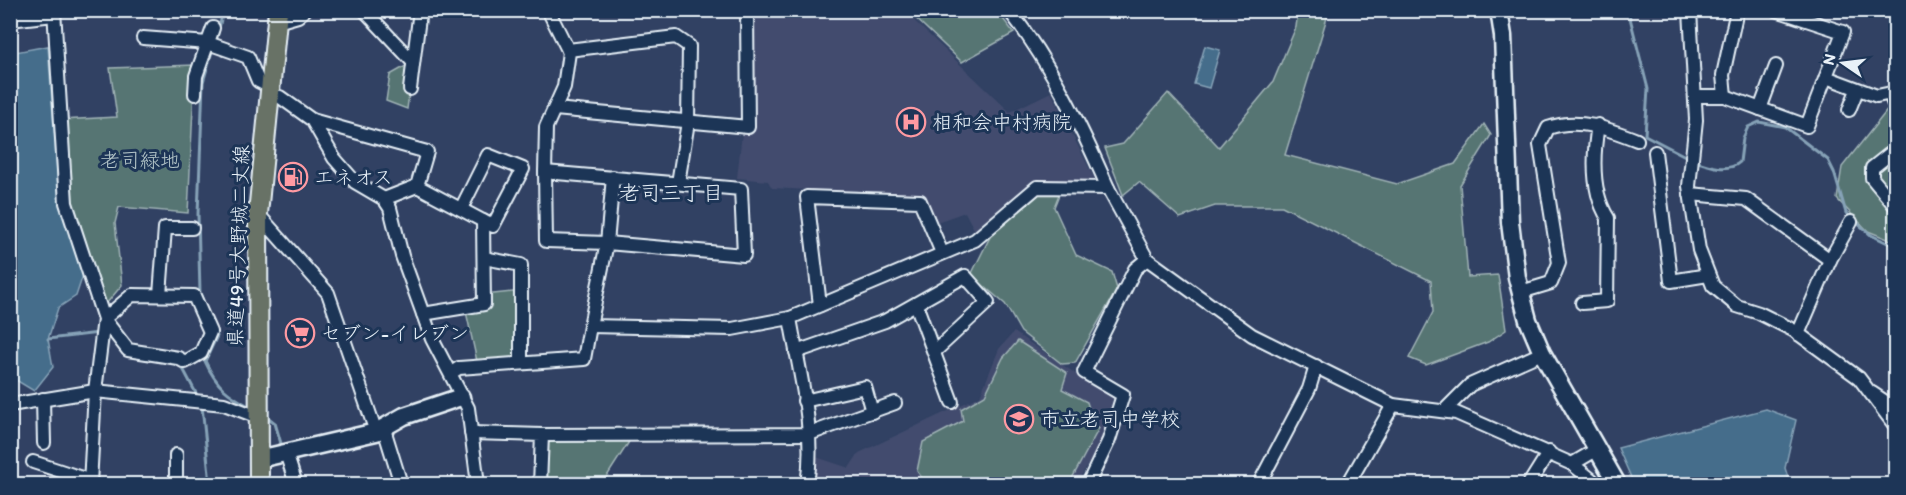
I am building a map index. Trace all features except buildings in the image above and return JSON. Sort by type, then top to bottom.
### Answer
[{"type":"main road","name":"県道49号大野城二丈線","points":[[260,484],[274,456],[258,411],[258,214],[278,16]]},
{"type":"street","points":[[278,16],[298,16],[305,10]]},
{"type":"street","points":[[364,10],[413,62]]},
{"type":"street","points":[[410,89],[420,10]]},
{"type":"street","points":[[545,172],[741,189],[744,255],[607,243],[546,241],[545,172],[546,127],[564,87],[568,50],[548,10]]},
{"type":"street","points":[[555,109],[748,127],[747,10]]},
{"type":"street","points":[[1010,10],[1028,33],[1078,121],[1108,188],[1147,259],[1252,335],[1393,405],[1456,413],[1549,452],[1572,464],[1592,480],[1593,484]]},
{"type":"street","points":[[1499,10],[1503,36],[1512,250],[1528,320],[1542,352],[1617,484]]},
{"type":"street","points":[[1690,10],[1696,120],[1690,163],[1690,194],[1696,236],[1708,275],[1721,295],[1737,306],[1759,313],[1798,334],[1859,378],[1896,427]]},
{"type":"street","points":[[1725,96],[1723,75],[1737,10]]},
{"type":"street","points":[[1695,96],[1725,96],[1807,126],[1843,32],[1776,10]]},
{"type":"street","points":[[10,20],[54,13],[66,203],[104,319],[128,350],[178,358],[185,362],[201,353],[210,332],[194,296],[132,295],[104,319],[95,390],[91,483],[33,462]]},
{"type":"street","points":[[195,94],[196,76],[214,45],[213,28]]},
{"type":"street","points":[[568,50],[676,37],[689,46],[688,122],[678,183]]},
{"type":"street","points":[[143,38],[214,45],[248,57],[258,81],[312,120],[427,152],[417,186]]},
{"type":"street","points":[[1760,109],[1776,66]]},
{"type":"street","points":[[1826,77],[1877,96],[1893,93],[1896,111]]},
{"type":"street","points":[[1849,110],[1857,90]]},
{"type":"street","points":[[312,120],[334,158],[355,182],[384,199],[390,208],[402,256],[432,339],[468,408],[478,484]]},
{"type":"street","points":[[1521,291],[1551,284],[1559,263],[1540,145],[1542,136],[1548,128],[1558,124],[1598,125],[1637,140]]},
{"type":"street","points":[[1582,303],[1607,301],[1608,218],[1602,208],[1593,157],[1598,125]]},
{"type":"street","points":[[1896,149],[1872,168],[1872,178],[1896,207]]},
{"type":"street","points":[[1655,152],[1671,281],[1708,275]]},
{"type":"street","points":[[384,199],[417,186],[483,221],[494,226],[523,169],[488,155],[461,209]]},
{"type":"street","points":[[451,373],[459,368],[584,359],[607,243],[613,177]]},
{"type":"street","points":[[590,326],[732,329],[790,318],[975,240],[1037,187],[1108,188]]},
{"type":"street","points":[[1690,194],[1746,199],[1830,260]]},
{"type":"street","points":[[820,305],[807,197],[920,201],[942,253]]},
{"type":"street","points":[[258,214],[328,293],[401,484]]},
{"type":"street","points":[[423,314],[484,304],[483,221]]},
{"type":"street","points":[[1798,334],[1809,313],[1821,276],[1851,222]]},
{"type":"street","points":[[160,295],[165,228],[192,228]]},
{"type":"street","points":[[484,258],[521,264],[521,362]]},
{"type":"street","points":[[1088,484],[1109,440],[1123,395],[1084,372],[1135,270],[1147,259]]},
{"type":"street","points":[[796,352],[885,321],[964,276],[988,302],[934,352]]},
{"type":"street","points":[[916,304],[952,402]]},
{"type":"street","points":[[790,318],[809,434],[811,458],[807,484]]},
{"type":"street","points":[[1444,411],[1470,385],[1542,352]]},
{"type":"street","points":[[1259,484],[1309,389],[1316,366]]},
{"type":"street","points":[[804,401],[871,385],[872,411]]},
{"type":"street","points":[[10,405],[95,390],[224,404],[258,411]]},
{"type":"street","points":[[1868,391],[1896,409]]},
{"type":"street","points":[[296,484],[274,456],[380,431],[404,416],[461,398]]},
{"type":"street","points":[[43,399],[44,442]]},
{"type":"street","points":[[471,433],[809,434],[895,403]]},
{"type":"street","points":[[1348,484],[1393,405]]},
{"type":"street","points":[[540,484],[542,435]]},
{"type":"street","points":[[1572,464],[1596,450]]},
{"type":"street","points":[[1529,484],[1549,452]]},
{"type":"street","points":[[176,455],[176,484]]},
{"type":"shaded area","name":"相和会中村病院","points":[[903,10],[1010,112],[1051,92],[1096,182],[1034,183],[975,231],[965,212],[934,223],[923,196],[772,188],[768,181],[737,178],[742,133],[755,132],[753,11]]},
{"type":"shaded area","points":[[48,46],[59,199],[83,275],[76,296],[58,308],[48,339],[53,367],[34,391],[11,377],[10,53]]},
{"type":"shaded area","points":[[1205,46],[1220,50],[1209,88],[1194,84]]},
{"type":"shaded area","name":"市立老司中学校","points":[[1014,332],[1113,399],[1103,440],[1076,484],[811,484],[816,457],[849,468],[859,453],[980,396],[999,349]]},
{"type":"shaded area","points":[[1766,409],[1796,420],[1785,468],[1790,484],[1634,484],[1618,448]]},
{"type":"green space","points":[[908,11],[997,11],[1014,33],[962,62]]},
{"type":"green space","points":[[1298,11],[1329,11],[1285,155],[1397,184],[1455,164],[1484,124],[1491,135],[1460,185],[1468,277],[1498,275],[1506,330],[1488,342],[1426,365],[1409,358],[1433,312],[1431,281],[1282,206],[1215,206],[1180,218],[1139,182],[1123,195],[1105,148],[1123,144],[1168,93],[1219,147],[1273,82],[1296,27]]},
{"type":"green space","points":[[413,62],[407,109],[386,101],[390,75]]},
{"type":"green space","name":"老司緑地","points":[[195,65],[188,213],[119,207],[115,223],[122,285],[101,310],[66,203],[60,120],[117,117],[110,68]]},
{"type":"green space","points":[[1895,106],[1895,242],[1868,231],[1837,199],[1842,167],[1889,108]]},
{"type":"green space","points":[[1038,191],[1060,192],[1054,207],[1076,255],[1112,272],[1117,289],[1075,363],[1062,364],[1021,332],[1005,304],[971,275],[991,235]]},
{"type":"green space","points":[[522,291],[521,362],[478,366],[465,307],[484,295]]},
{"type":"green space","name":"市立老司中学校","points":[[1018,341],[1067,373],[1062,389],[1087,402],[1091,415],[1089,423],[1099,428],[1069,484],[926,484],[917,471],[923,442],[963,421],[961,409],[985,395],[1003,358]]},
{"type":"green space","points":[[634,434],[602,484],[540,484],[542,435]]},
{"type":"waterway","points":[[216,43],[223,10]]},
{"type":"waterway","points":[[1628,10],[1648,89],[1645,135],[1689,158]]},
{"type":"waterway","points":[[213,48],[203,82],[198,214],[200,293],[217,336],[205,361],[224,389],[252,408]]},
{"type":"waterway","points":[[1695,161],[1718,168],[1730,167],[1740,162],[1743,138],[1748,127],[1759,122],[1785,127],[1828,160],[1834,172],[1846,213],[1871,235],[1896,247]]},
{"type":"waterway","points":[[48,339],[99,333]]},
{"type":"waterway","points":[[180,363],[198,397]]},
{"type":"waterway","points":[[202,406],[210,484]]},
{"type":"waterway","points":[[265,415],[275,423],[282,447]]},
{"type":"waterway","points":[[286,472],[289,484]]},
{"type":"place","name":"相和会中村病院","points":[[911,122]]},
{"type":"place","name":"エネオス","points":[[293,177]]},
{"type":"place","name":"セブン-イレブン","points":[[300,333]]},
{"type":"place","name":"市立老司中学校","points":[[1019,419]]},
{"type":"district","name":"老司三丁目","points":[[671,193]]}]
